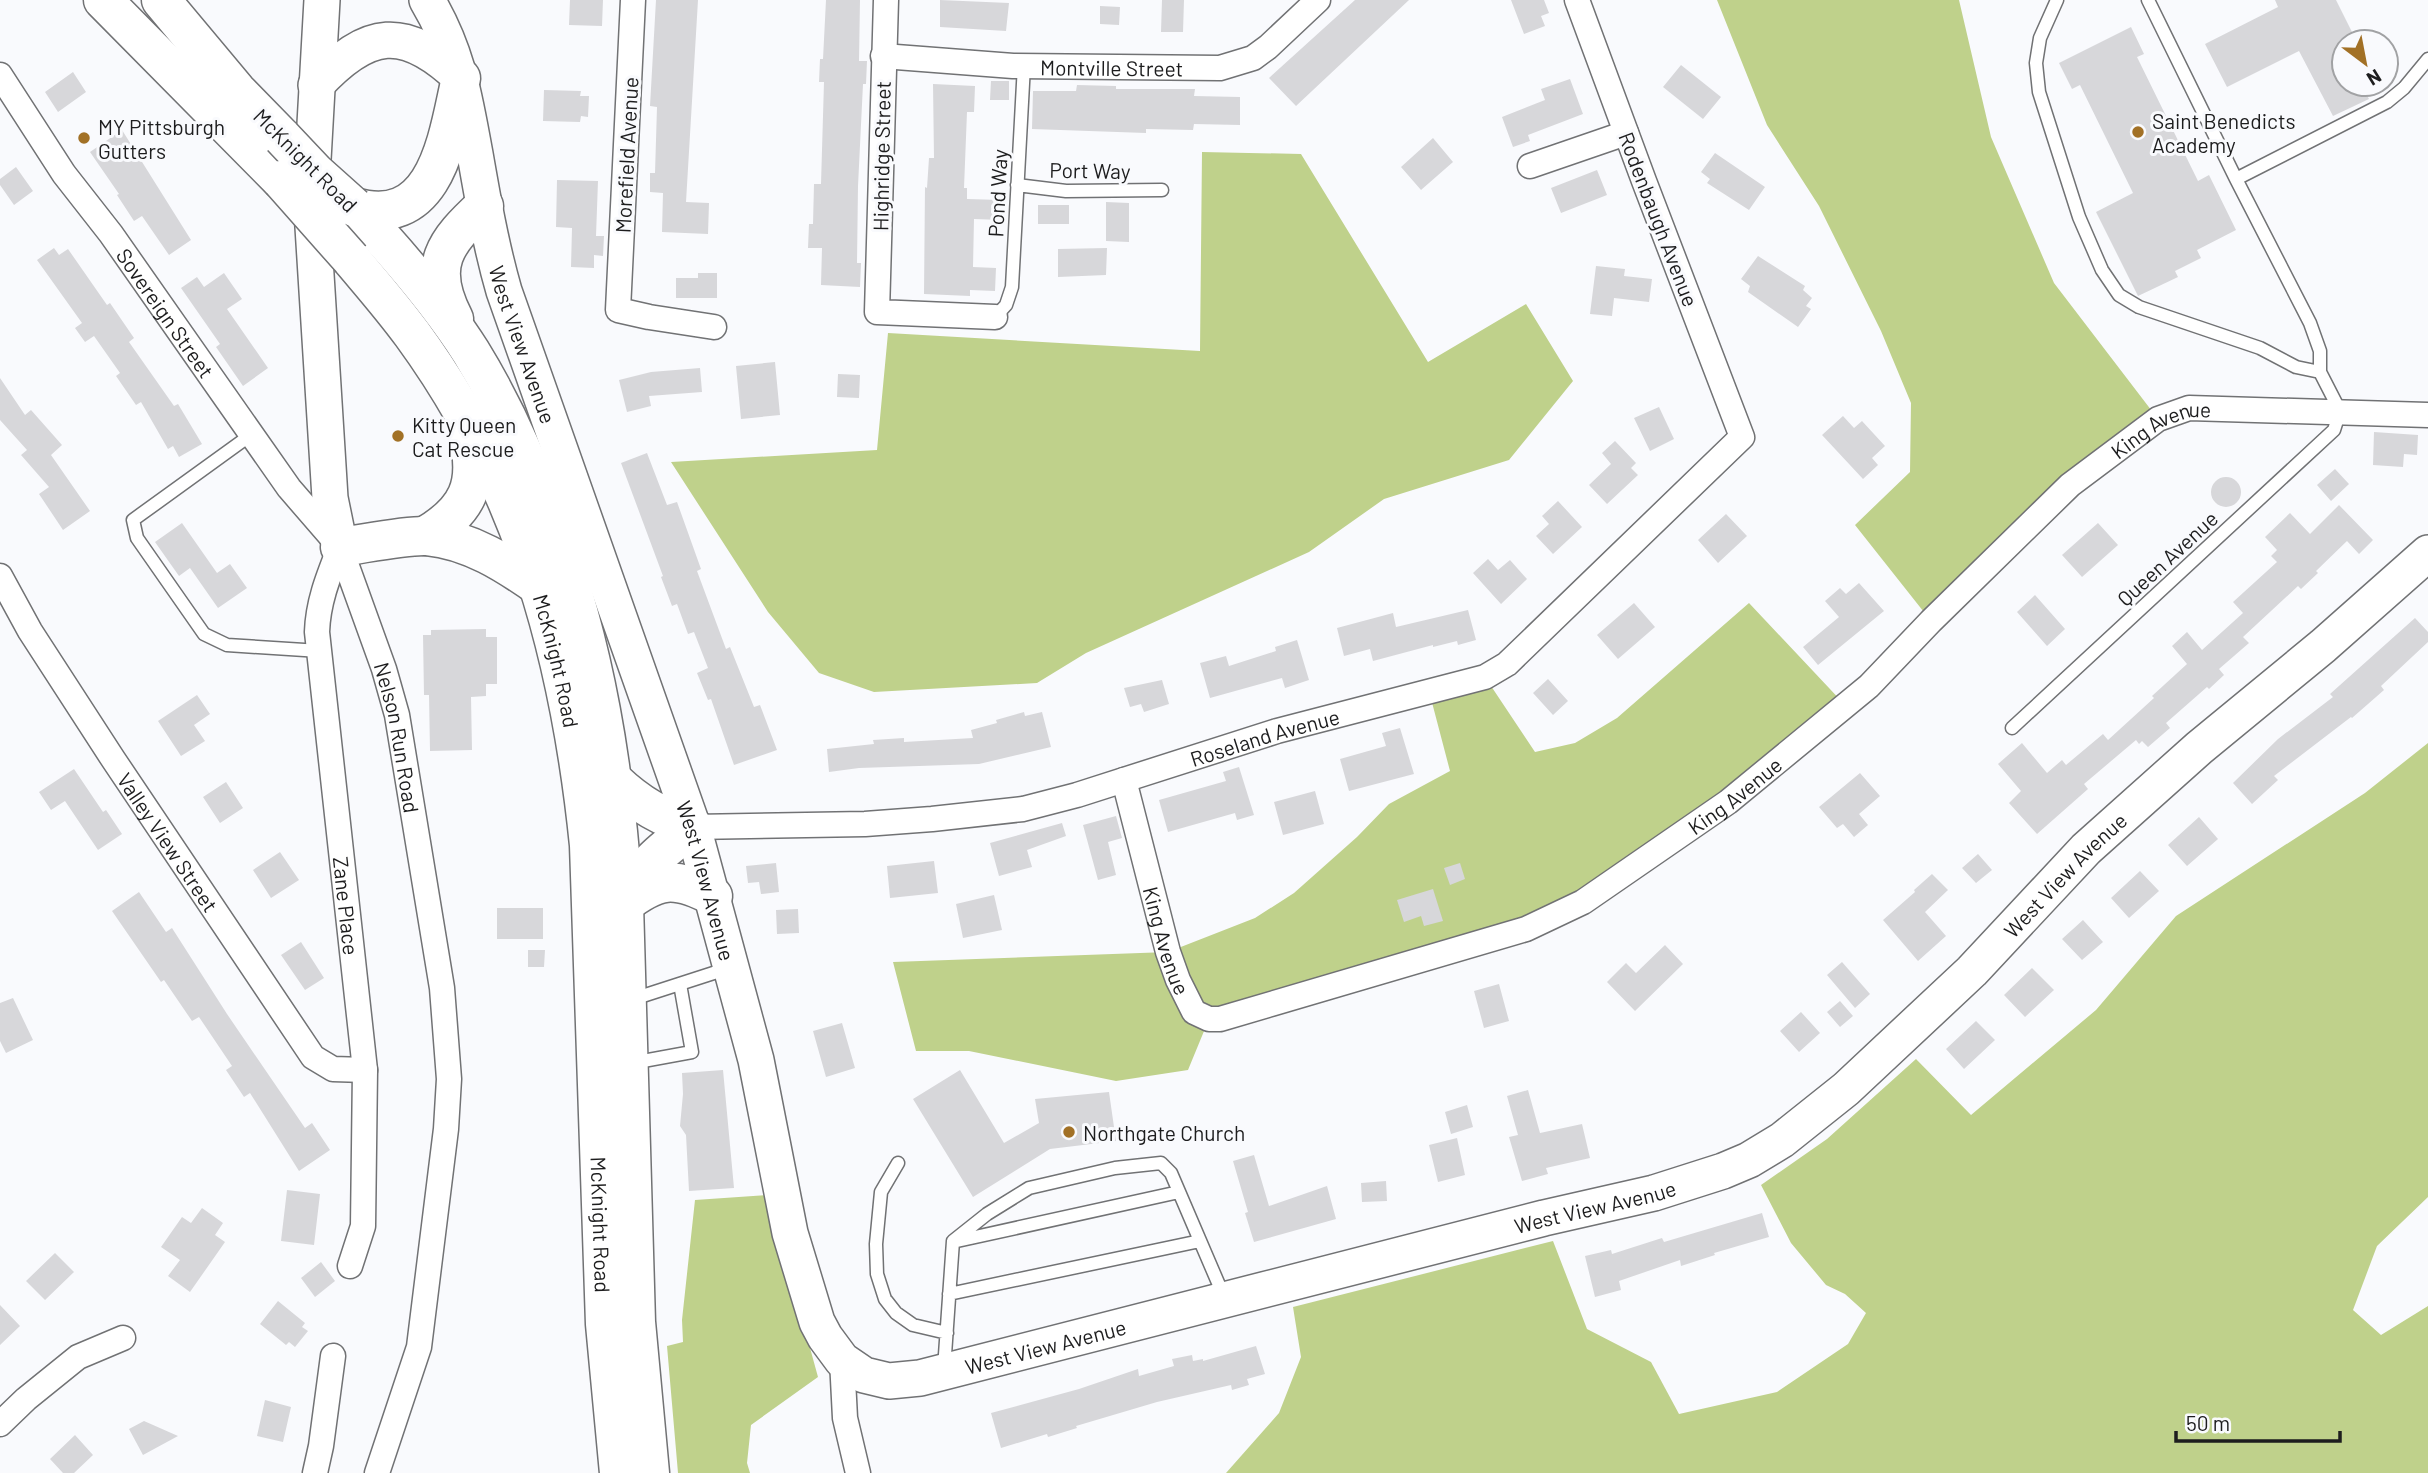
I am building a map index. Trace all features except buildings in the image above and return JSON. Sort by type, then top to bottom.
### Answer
[{"type":"highway","name":"McKnight Road","points":[[103,0],[281,180],[412,334],[463,415],[507,500],[541,588],[573,723],[589,845],[604,1311],[619,1473]]},
{"type":"highway","points":[[161,0],[237,90]]},
{"type":"highway","points":[[355,207],[370,211],[386,210],[409,201],[428,185],[442,159],[461,78]]},
{"type":"highway","name":"McKnight Road","points":[[237,90],[316,173],[355,207],[471,352],[522,451],[570,579],[597,680],[614,781],[624,904],[636,1322],[650,1473]]},
{"type":"highway","points":[[471,352],[446,305],[441,271],[449,242],[484,206]]},
{"type":"highway","points":[[425,536],[451,519],[468,495],[473,465],[463,415]]},
{"type":"highway","points":[[340,547],[425,536],[457,543],[486,554],[541,588]]},
{"type":"highway","points":[[614,781],[636,801],[659,814],[694,827]]},
{"type":"highway","points":[[624,904],[643,868],[662,850],[694,827]]},
{"type":"highway","points":[[624,904],[650,886],[664,881],[693,886],[713,895]]},
{"type":"street","name":"McKnight Road","points":[[147,0],[237,90]]},
{"type":"street","name":"Nelson Run Road","points":[[322,0],[311,195],[330,498],[340,547],[384,669],[397,715],[434,935],[447,1031],[449,1079],[446,1129],[424,1316],[411,1376],[377,1473]]},
{"type":"street","name":"West View Avenue","points":[[427,0],[446,34],[461,78],[484,206],[504,291],[694,827],[759,1073],[800,1272],[821,1329],[842,1360],[864,1375],[889,1381],[912,1379],[1544,1218],[1654,1194],[1749,1160],[1782,1140],[1846,1089],[1972,971],[2086,849],[2199,748],[2342,630],[2428,553]]},
{"type":"street","name":"Morefield Avenue","points":[[633,0],[618,310],[714,327]]},
{"type":"street","name":"Highridge Street","points":[[886,0],[877,312],[995,317]]},
{"type":"street","name":"Montville Street","points":[[883,56],[925,61],[1024,65],[1220,68],[1253,58],[1318,0]]},
{"type":"street","name":"Rodenbaugh Avenue","points":[[1577,0],[1742,437]]},
{"type":"street","points":[[316,85],[350,52],[381,41],[397,41],[428,51],[461,78]]},
{"type":"street","name":"Sovereign Street","points":[[0,75],[64,174],[111,234],[289,488],[340,547]]},
{"type":"street","points":[[1530,166],[1626,134]]},
{"type":"street","name":"King Avenue","points":[[1124,780],[1168,952],[1188,1002],[1200,1016],[1220,1019],[1468,948],[1526,929],[1583,902],[1728,802],[1869,686],[1931,621],[2070,485],[2158,419],[2189,408],[2428,415]]},
{"type":"street","name":"Roseland Avenue","points":[[694,827],[865,824],[996,813],[1049,803],[1277,732],[1497,672],[1742,437]]},
{"type":"street","name":"Zane Place","points":[[340,547],[318,611],[365,1070],[363,1226],[350,1266]]},
{"type":"street","name":"Valley View Street","points":[[0,576],[30,631],[113,759],[313,1056],[333,1069],[365,1070]]},
{"type":"street","points":[[0,1424],[78,1357],[123,1338]]},
{"type":"street","points":[[315,1473],[333,1356]]},
{"type":"street","points":[[842,1360],[845,1418],[858,1473]]},
{"type":"lane","points":[[2057,0],[2040,38],[2036,64],[2039,92],[2079,217],[2102,270],[2119,295],[2139,307],[2260,348],[2296,367],[2320,372]]},
{"type":"lane","points":[[2148,0],[2310,323],[2320,351],[2320,372],[2340,411]]},
{"type":"lane","points":[[2236,179],[2387,102],[2404,88],[2428,59]]},
{"type":"lane","name":"Pond Way","points":[[995,317],[1006,306],[1012,287],[1024,65]]},
{"type":"lane","name":"Port Way","points":[[1017,185],[1066,191],[1163,190]]},
{"type":"lane","name":"Queen Avenue","points":[[2012,728],[2334,430],[2340,411]]},
{"type":"lane","points":[[252,434],[133,520],[137,538],[204,634],[227,645],[320,651]]},
{"type":"lane","points":[[626,1002],[732,967]]},
{"type":"lane","points":[[628,1064],[692,1052],[681,984]]},
{"type":"lane","points":[[898,1163],[881,1192],[876,1244],[877,1274],[885,1299],[896,1313],[913,1325],[947,1333]]},
{"type":"lane","points":[[944,1371],[953,1241],[987,1213],[1029,1188],[1115,1168],[1161,1163],[1168,1168],[1180,1192],[1225,1299]]},
{"type":"lane","points":[[953,1241],[1180,1192]]},
{"type":"lane","points":[[949,1294],[1200,1241]]},
{"type":"green space","points":[[1717,0],[1959,0],[1991,137],[2054,283],[2158,419],[1931,621],[1855,525],[1910,472],[1911,403],[1881,331],[1819,206],[1767,125]]},
{"type":"green space","points":[[1202,152],[1301,154],[1428,362],[1526,304],[1573,381],[1509,460],[1384,499],[1309,552],[1086,653],[1037,683],[874,692],[819,673],[768,612],[671,462],[877,450],[888,333],[1200,351]]},
{"type":"green space","points":[[1749,603],[1845,705],[1583,902],[1209,1019],[1188,1070],[1116,1081],[969,1051],[916,1051],[893,962],[1168,952],[1255,918],[1294,893],[1357,837],[1389,804],[1450,771],[1429,691],[1485,677],[1535,752],[1575,743],[1617,718]]},
{"type":"green space","points":[[2428,743],[2428,1197],[2377,1246],[2353,1310],[2381,1335],[2428,1306],[2428,1473],[1226,1473],[1279,1413],[1301,1357],[1293,1307],[1553,1241],[1587,1329],[1651,1362],[1679,1414],[1777,1392],[1848,1344],[1866,1313],[1845,1294],[1826,1285],[1791,1243],[1761,1185],[1827,1139],[1916,1059],[1971,1115],[2096,1010],[2176,916],[2365,793]]},
{"type":"green space","points":[[768,1195],[818,1377],[751,1425],[747,1463],[750,1473],[678,1473],[667,1346],[683,1342],[682,1320],[695,1200]]},
{"type":"place","name":"Saint Benedicts Academy","points":[[2138,132]]},
{"type":"place","name":"MY Pittsburgh Gutters","points":[[84,138]]},
{"type":"place","name":"Kitty Queen Cat Rescue","points":[[398,436]]},
{"type":"place","name":"Northgate Church","points":[[1069,1132]]}]
